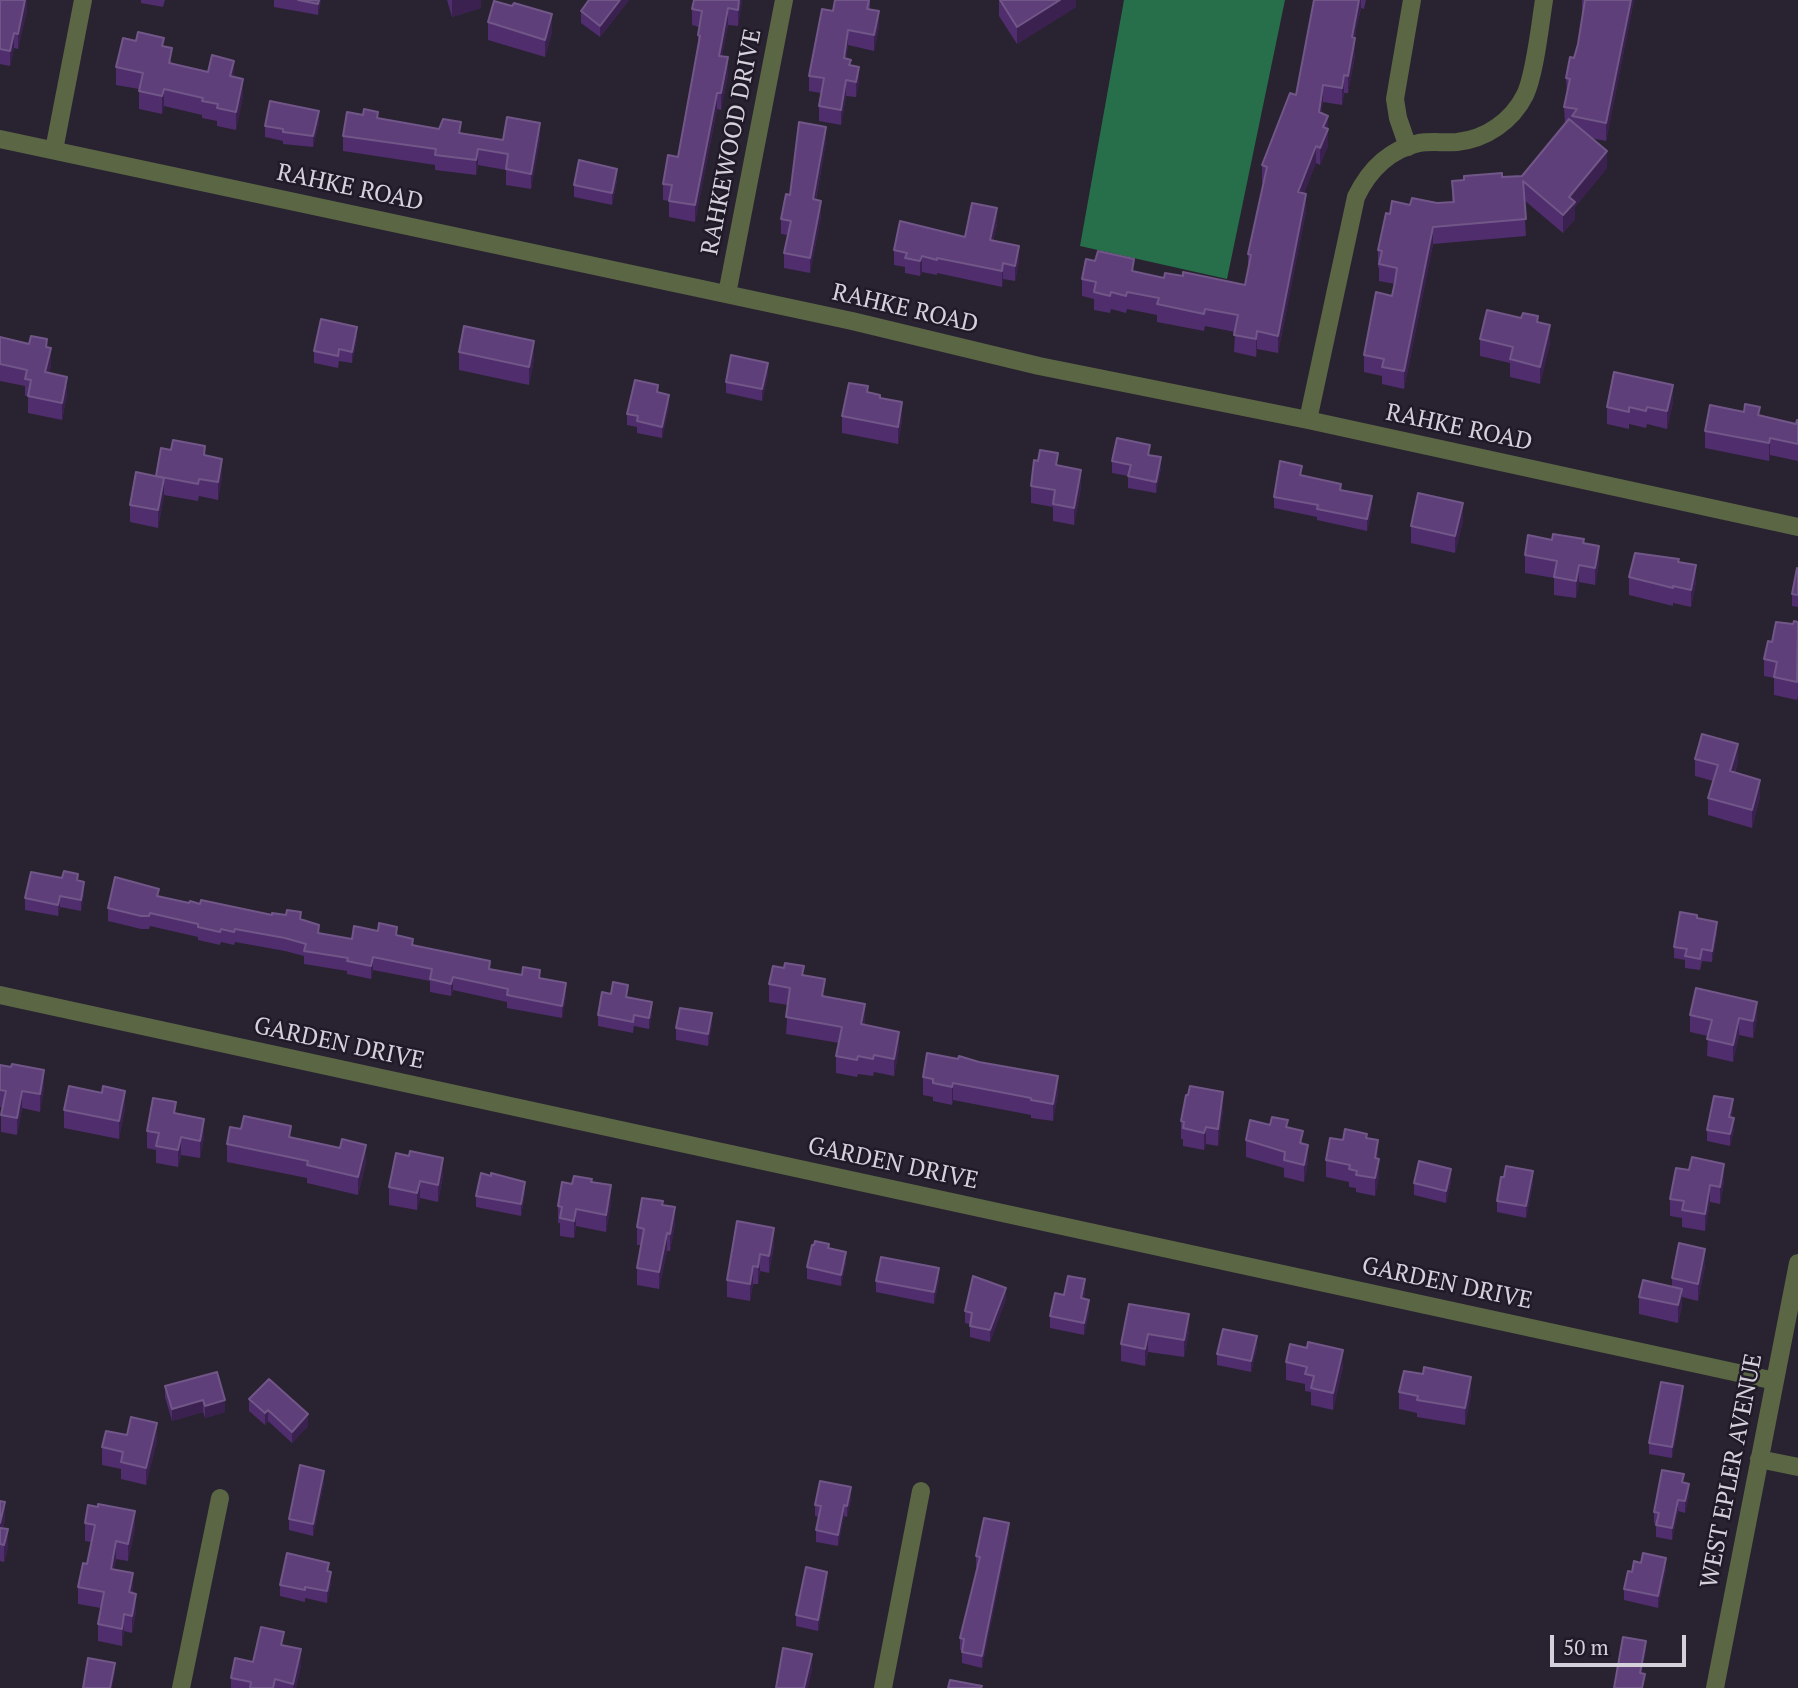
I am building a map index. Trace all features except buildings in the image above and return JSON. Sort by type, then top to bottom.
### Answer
[{"type":"street","points":[[54,150],[83,0]]},
{"type":"street","name":"RAHKEWOOD DRIVE","points":[[727,294],[784,0]]},
{"type":"street","points":[[1408,147],[1395,99],[1412,0]]},
{"type":"street","points":[[1308,420],[1356,197],[1364,180],[1391,154],[1427,142],[1458,142],[1477,138],[1490,132],[1515,111],[1527,89],[1544,0]]},
{"type":"street","name":"RAHKE ROAD","points":[[0,139],[852,321],[1039,366],[1308,420],[1798,527]]},
{"type":"street","name":"GARDEN DRIVE","points":[[0,995],[1775,1381]]},
{"type":"street","name":"WEST EPLER AVENUE","points":[[1715,1688],[1798,1263]]},
{"type":"street","points":[[1759,1459],[1798,1467]]},
{"type":"street","points":[[883,1688],[921,1491]]},
{"type":"street","points":[[181,1688],[220,1498]]},
{"type":"green space","points":[[1124,0],[1285,0],[1227,279],[1080,246]]}]
